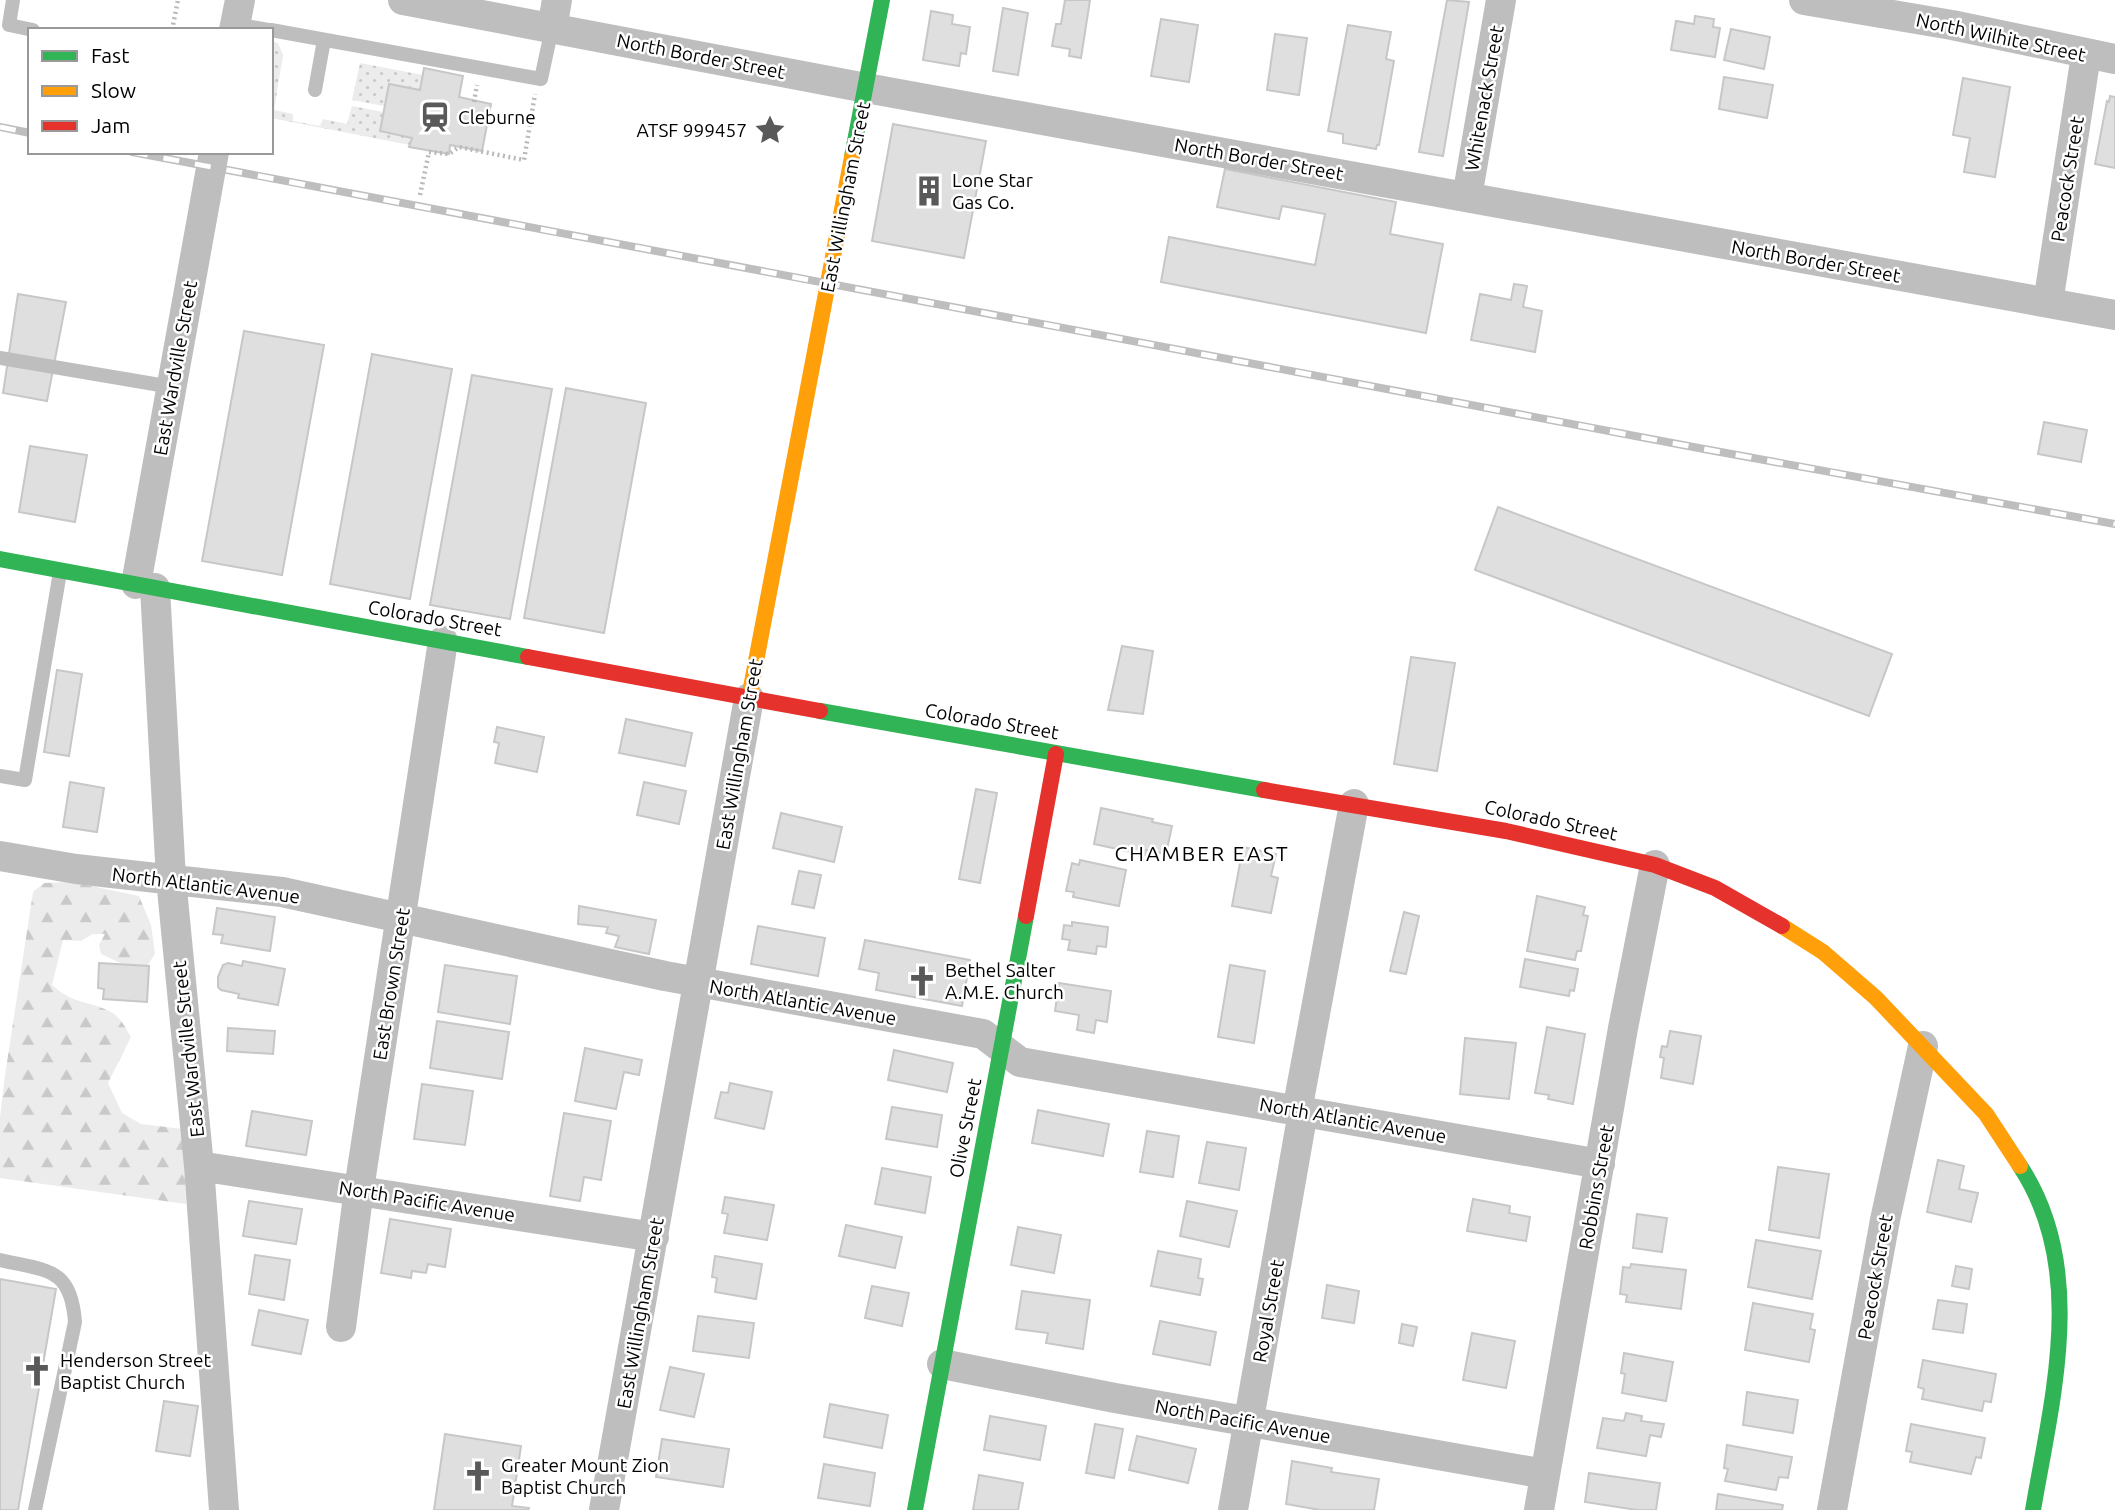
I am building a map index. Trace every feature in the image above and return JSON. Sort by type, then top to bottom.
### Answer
[{"type":"street","name":"North Border Street","points":[[403,0],[554,14],[866,88],[2115,315]]},
{"type":"street","name":"East Willingham Street","points":[[604,1510],[749,698],[882,0]]},
{"type":"street","name":"Whitenack Street","points":[[1467,197],[1501,0]]},
{"type":"street","name":"North Wilhite Street","points":[[1804,0],[1954,13],[2101,57]]},
{"type":"street","name":"Peacock Street","points":[[2048,303],[2101,57]]},
{"type":"street","name":"East Wardville Street","points":[[214,154],[172,387],[145,586],[199,1166],[224,1510]]},
{"type":"street","name":"Colorado Street","points":[[0,559],[1056,754],[1506,831],[1655,865],[1715,888],[1772,919],[1823,952],[1876,998],[1986,1114],[2034,1186],[2053,1248],[2060,1307],[2058,1362],[2033,1510]]},
{"type":"street","name":"East Brown Street","points":[[341,1327],[359,1189],[443,641]]},
{"type":"street","name":"Olive Street","points":[[915,1510],[1056,754]]},
{"type":"street","name":"Royal Street","points":[[1233,1510],[1354,804]]},
{"type":"street","name":"North Atlantic Avenue","points":[[0,856],[76,869],[282,892],[699,983],[983,1034],[1020,1062],[1600,1164]]},
{"type":"street","name":"Robbins Street","points":[[1539,1510],[1655,865]]},
{"type":"street","name":"Peacock Street","points":[[1832,1510],[1885,1220],[1923,1046]]},
{"type":"street","name":"North Pacific Avenue","points":[[199,1166],[654,1237]]},
{"type":"street","name":"North Pacific Avenue","points":[[942,1364],[1545,1474]]},
{"type":"lane","points":[[13,0],[9,25],[28,29]]},
{"type":"lane","points":[[273,31],[541,79],[554,14]]},
{"type":"lane","points":[[236,18],[264,28]]},
{"type":"lane","points":[[315,90],[324,40]]},
{"type":"lane","points":[[0,358],[172,387]]},
{"type":"lane","points":[[0,776],[25,780],[61,570]]},
{"type":"lane","points":[[0,1260],[50,1271],[68,1286],[74,1301],[75,1322],[35,1510]]},
{"type":"path","points":[[172,28],[178,0]]},
{"type":"path","points":[[420,195],[429,152],[449,154],[459,147],[524,160],[538,79]]},
{"type":"green space","points":[[273,42],[278,43],[283,55],[274,110],[293,114],[293,121],[320,126],[323,119],[347,124],[352,106],[383,112],[380,131],[412,138],[410,145],[273,118]]},
{"type":"green space","points":[[360,63],[423,75],[420,90],[389,85],[384,106],[352,100]]},
{"type":"green space","points":[[72,882],[139,896],[151,925],[155,954],[147,966],[129,967],[101,954],[99,945],[105,934],[93,934],[81,941],[63,940],[52,985],[74,999],[113,1013],[131,1037],[108,1083],[122,1113],[141,1124],[183,1129],[186,1204],[0,1178],[0,1118],[4,1082],[33,892],[44,883]]},
{"type":"building","points":[[1065,0],[1090,0],[1081,58],[1069,56],[1070,49],[1052,46],[1056,24],[1061,24]]},
{"type":"building","points":[[1447,0],[1469,2],[1443,156],[1419,152]]},
{"type":"building","points":[[1003,8],[1028,13],[1018,75],[993,71]]},
{"type":"building","points":[[931,11],[953,15],[952,24],[970,27],[966,54],[961,53],[959,66],[923,60]]},
{"type":"building","points":[[1695,16],[1714,19],[1713,27],[1720,28],[1715,57],[1671,50],[1676,21],[1694,24]]},
{"type":"building","points":[[1161,19],[1198,25],[1189,82],[1151,76]]},
{"type":"building","points":[[1348,25],[1391,32],[1386,59],[1394,61],[1379,145],[1376,149],[1343,143],[1343,134],[1328,131]]},
{"type":"building","points":[[1731,29],[1770,37],[1764,69],[1724,60]]},
{"type":"building","points":[[1275,34],[1307,38],[1299,95],[1267,90]]},
{"type":"building","points":[[424,68],[463,76],[459,97],[491,104],[482,151],[450,145],[449,154],[409,147],[412,138],[380,131],[389,84],[420,90]]},
{"type":"building","points":[[1724,77],[1773,85],[1767,118],[1719,109]]},
{"type":"building","points":[[1963,78],[2010,87],[1995,177],[1964,172],[1970,138],[1953,135]]},
{"type":"building","points":[[2110,96],[2115,97],[2115,168],[2095,164]]},
{"type":"building","name":"Lone Star Gas Co.","points":[[893,124],[986,141],[964,258],[872,241]]},
{"type":"building","points":[[1225,169],[1396,202],[1390,234],[1443,244],[1426,333],[1161,282],[1169,237],[1315,265],[1325,214],[1282,206],[1279,219],[1217,207]]},
{"type":"building","points":[[1514,284],[1527,286],[1523,307],[1542,311],[1535,352],[1471,340],[1480,294],[1511,300]]},
{"type":"building","points":[[18,294],[66,302],[47,401],[3,393]]},
{"type":"building","points":[[244,331],[324,345],[282,575],[202,561]]},
{"type":"building","points":[[372,354],[452,369],[410,599],[330,584]]},
{"type":"building","points":[[472,375],[552,389],[510,619],[430,605]]},
{"type":"building","points":[[566,388],[646,403],[604,633],[524,618]]},
{"type":"building","points":[[2044,422],[2087,430],[2081,462],[2038,454]]},
{"type":"building","points":[[30,446],[87,455],[75,522],[19,512]]},
{"type":"building","points":[[1498,507],[1892,654],[1869,716],[1475,570]]},
{"type":"building","points":[[1122,646],[1153,651],[1143,714],[1108,710]]},
{"type":"building","points":[[1411,657],[1455,663],[1437,771],[1394,764]]},
{"type":"building","points":[[57,670],[82,674],[69,756],[44,752]]},
{"type":"building","points":[[626,719],[692,733],[685,766],[619,753]]},
{"type":"building","points":[[497,727],[544,737],[537,772],[495,763],[499,743],[494,742]]},
{"type":"building","points":[[70,782],[104,788],[97,832],[63,827]]},
{"type":"building","points":[[644,782],[686,791],[679,824],[637,815]]},
{"type":"building","points":[[976,789],[997,793],[980,883],[959,879]]},
{"type":"building","points":[[1101,808],[1153,819],[1152,822],[1172,826],[1166,854],[1146,850],[1145,855],[1094,844]]},
{"type":"building","points":[[781,813],[842,827],[834,862],[773,848]]},
{"type":"building","points":[[1243,847],[1276,854],[1271,876],[1278,878],[1271,913],[1232,906]]},
{"type":"building","points":[[1080,860],[1126,870],[1119,906],[1073,897],[1074,892],[1066,891],[1072,863],[1079,865]]},
{"type":"building","points":[[799,871],[821,875],[814,908],[792,904]]},
{"type":"building","points":[[1537,896],[1585,907],[1583,915],[1588,916],[1581,951],[1577,951],[1575,960],[1527,951]]},
{"type":"building","points":[[579,906],[656,920],[649,954],[615,947],[619,936],[606,933],[608,927],[578,924]]},
{"type":"building","points":[[217,908],[275,917],[270,951],[221,943],[223,935],[213,934]]},
{"type":"building","points":[[1404,912],[1419,916],[1406,974],[1390,971]]},
{"type":"building","points":[[1072,922],[1108,927],[1106,947],[1097,946],[1096,954],[1068,950],[1070,940],[1062,939],[1064,925],[1072,926]]},
{"type":"building","points":[[758,926],[825,938],[818,976],[751,964]]},
{"type":"building","name":"Bethel Salter A.M.E. Church","points":[[865,940],[970,960],[962,1006],[876,990],[879,973],[859,969]]},
{"type":"building","points":[[1525,959],[1578,969],[1574,991],[1570,990],[1569,996],[1520,987]]},
{"type":"building","points":[[243,961],[285,969],[278,1005],[238,998],[239,994],[218,987],[218,977],[223,965],[228,963],[242,966]]},
{"type":"building","points":[[99,963],[149,966],[147,1002],[103,999],[104,989],[98,988]]},
{"type":"building","points":[[445,965],[517,976],[510,1024],[438,1012]]},
{"type":"building","points":[[1230,965],[1265,971],[1254,1043],[1218,1037]]},
{"type":"building","points":[[1059,983],[1111,991],[1107,1022],[1096,1020],[1094,1033],[1077,1030],[1079,1015],[1055,1011]]},
{"type":"building","points":[[437,1021],[509,1032],[502,1079],[430,1068]]},
{"type":"building","points":[[1547,1027],[1585,1034],[1573,1104],[1548,1099],[1549,1095],[1535,1093]]},
{"type":"building","points":[[228,1028],[275,1031],[273,1054],[227,1051]]},
{"type":"building","points":[[1670,1031],[1701,1036],[1693,1084],[1661,1078],[1664,1058],[1660,1057],[1662,1046],[1667,1047]]},
{"type":"building","points":[[1465,1038],[1516,1043],[1509,1099],[1460,1094]]},
{"type":"building","points":[[585,1048],[642,1060],[639,1075],[624,1072],[616,1109],[575,1101]]},
{"type":"building","points":[[894,1050],[953,1063],[947,1092],[888,1080]]},
{"type":"building","points":[[730,1083],[772,1092],[764,1129],[715,1118],[721,1092],[728,1093]]},
{"type":"building","points":[[422,1084],[473,1091],[465,1145],[414,1139]]},
{"type":"building","points":[[892,1107],[942,1115],[937,1147],[886,1139]]},
{"type":"building","points":[[1038,1110],[1109,1124],[1103,1156],[1032,1143]]},
{"type":"building","points":[[252,1111],[312,1121],[306,1155],[246,1146]]},
{"type":"building","points":[[564,1113],[611,1121],[601,1180],[584,1177],[580,1201],[550,1196]]},
{"type":"building","points":[[1147,1131],[1179,1136],[1173,1177],[1140,1172]]},
{"type":"building","points":[[1207,1142],[1246,1148],[1239,1190],[1199,1183]]},
{"type":"building","points":[[1938,1160],[1964,1166],[1959,1189],[1978,1193],[1971,1222],[1927,1212]]},
{"type":"building","points":[[1778,1167],[1829,1174],[1819,1238],[1769,1230]]},
{"type":"building","points":[[882,1168],[931,1177],[925,1213],[875,1204]]},
{"type":"building","points":[[725,1197],[774,1205],[767,1240],[724,1233],[728,1214],[722,1213]]},
{"type":"building","points":[[1473,1199],[1510,1206],[1509,1213],[1530,1217],[1526,1241],[1467,1231]]},
{"type":"building","points":[[249,1201],[302,1209],[296,1244],[243,1236]]},
{"type":"building","points":[[1187,1201],[1237,1211],[1229,1247],[1180,1236]]},
{"type":"building","points":[[1637,1214],[1667,1218],[1662,1252],[1633,1248]]},
{"type":"building","points":[[390,1219],[451,1229],[445,1267],[428,1264],[426,1273],[412,1271],[411,1278],[381,1273]]},
{"type":"building","points":[[846,1225],[902,1237],[895,1268],[839,1256]]},
{"type":"building","points":[[1018,1227],[1061,1235],[1054,1273],[1011,1265]]},
{"type":"building","points":[[1756,1240],[1821,1251],[1812,1299],[1748,1287]]},
{"type":"building","points":[[1158,1251],[1201,1259],[1198,1278],[1203,1279],[1200,1295],[1151,1286]]},
{"type":"building","points":[[255,1255],[290,1260],[284,1300],[249,1294]]},
{"type":"building","points":[[715,1256],[762,1264],[756,1299],[715,1292],[717,1278],[712,1277]]},
{"type":"building","points":[[1631,1264],[1686,1270],[1681,1309],[1626,1302],[1627,1295],[1620,1294],[1623,1267],[1630,1268]]},
{"type":"building","points":[[1956,1266],[1972,1269],[1969,1289],[1952,1286]]},
{"type":"building","points":[[0,1279],[56,1289],[18,1510],[0,1510]]},
{"type":"building","points":[[1327,1285],[1359,1291],[1354,1323],[1322,1318]]},
{"type":"building","points":[[872,1286],[909,1293],[902,1326],[865,1318]]},
{"type":"building","points":[[1022,1291],[1090,1300],[1083,1349],[1046,1343],[1048,1333],[1016,1329]]},
{"type":"building","points":[[1938,1300],[1967,1304],[1963,1333],[1933,1329]]},
{"type":"building","points":[[1753,1303],[1813,1314],[1810,1329],[1815,1330],[1809,1362],[1745,1350]]},
{"type":"building","points":[[259,1310],[308,1320],[301,1354],[252,1345]]},
{"type":"building","points":[[698,1316],[754,1323],[749,1358],[693,1351]]},
{"type":"building","points":[[1160,1321],[1216,1332],[1210,1365],[1153,1354]]},
{"type":"building","points":[[1402,1324],[1417,1327],[1413,1346],[1399,1343]]},
{"type":"building","points":[[1472,1333],[1515,1341],[1506,1388],[1463,1380]]},
{"type":"building","points":[[1624,1353],[1673,1362],[1666,1401],[1622,1393]]},
{"type":"building","points":[[1923,1360],[1996,1374],[1991,1402],[1984,1401],[1982,1411],[1922,1399],[1924,1389],[1918,1387]]},
{"type":"building","points":[[670,1367],[704,1374],[694,1417],[660,1410]]},
{"type":"building","points":[[1747,1392],[1798,1400],[1793,1433],[1743,1425]]},
{"type":"building","points":[[164,1401],[198,1406],[190,1456],[156,1451]]},
{"type":"building","points":[[830,1404],[888,1415],[882,1448],[824,1437]]},
{"type":"building","points":[[1626,1413],[1642,1416],[1641,1421],[1664,1424],[1661,1437],[1650,1435],[1646,1456],[1597,1448],[1603,1418],[1624,1421]]},
{"type":"building","points":[[990,1416],[1046,1426],[1040,1460],[984,1450]]},
{"type":"building","points":[[1095,1424],[1123,1429],[1114,1478],[1086,1473]]},
{"type":"building","points":[[1911,1424],[1985,1438],[1981,1458],[1976,1457],[1971,1474],[1910,1462],[1912,1452],[1906,1451]]},
{"type":"building","name":"Greater Mount Zion Baptist Church","points":[[445,1434],[521,1446],[512,1506],[529,1508],[528,1510],[434,1510]]},
{"type":"building","points":[[1137,1436],[1196,1449],[1188,1483],[1129,1470]]},
{"type":"building","points":[[662,1439],[729,1449],[723,1487],[656,1477]]},
{"type":"building","points":[[1727,1445],[1792,1457],[1788,1478],[1779,1477],[1776,1490],[1725,1481],[1728,1469],[1724,1468]]},
{"type":"building","points":[[1292,1461],[1332,1468],[1331,1472],[1379,1479],[1374,1510],[1320,1510],[1286,1504]]},
{"type":"building","points":[[824,1464],[875,1473],[870,1506],[818,1498]]},
{"type":"building","points":[[1589,1473],[1660,1483],[1656,1510],[1637,1510],[1585,1502]]},
{"type":"building","points":[[979,1475],[1023,1483],[1018,1510],[973,1510]]},
{"type":"building","points":[[1718,1494],[1783,1505],[1782,1510],[1716,1510]]},
{"type":"railway","points":[[0,127],[28,133]]},
{"type":"railway","points":[[143,154],[2115,524]]},
{"type":"traffic: fast","points":[[852,157],[882,0]]},
{"type":"traffic: fast","points":[[0,559],[528,657]]},
{"type":"traffic: fast","points":[[820,711],[1264,790]]},
{"type":"traffic: fast","points":[[915,1510],[1026,916]]},
{"type":"traffic: fast","points":[[2020,1166],[2041,1206],[2053,1247],[2059,1291],[2055,1379],[2033,1510]]},
{"type":"traffic: slow","points":[[749,698],[852,157]]},
{"type":"traffic: slow","points":[[1782,926],[1823,952],[1876,998],[1986,1114],[2020,1166]]},
{"type":"traffic: jam","points":[[528,657],[820,711]]},
{"type":"traffic: jam","points":[[1026,916],[1056,754]]},
{"type":"traffic: jam","points":[[1264,790],[1506,831],[1655,865],[1715,888],[1782,926]]},
{"type":"place","name":"Cleburne","points":[[435,117]]},
{"type":"place","name":"ATSF 999457","points":[[770,130]]},
{"type":"place","name":"Lone Star Gas Co.","points":[[929,191]]},
{"type":"place","name":"Bethel Salter A.M.E. Church","points":[[922,981]]},
{"type":"place","name":"Henderson Street Baptist Church","points":[[37,1371]]},
{"type":"place","name":"Greater Mount Zion Baptist Church","points":[[478,1476]]},
{"type":"district","name":"CHAMBER EAST","points":[[1202,854]]}]
